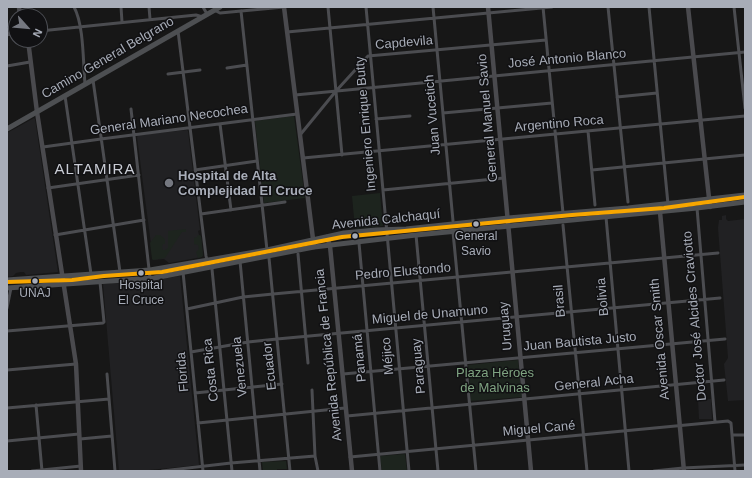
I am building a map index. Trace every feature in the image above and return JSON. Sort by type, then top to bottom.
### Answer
[{"type":"main road","name":"Camino General Belgrano","points":[[7,128],[220,7]]},
{"type":"main road","points":[[284,7],[314,247]]},
{"type":"main road","name":"General Manuel Savio","points":[[488,7],[509,226]]},
{"type":"main road","points":[[688,7],[708,200],[710,206]]},
{"type":"main road","points":[[29,48],[55,235],[76,364],[79,400],[81,469]]},
{"type":"main road","name":"Avenida Calchaquí","points":[[7,280],[63,280],[100,282],[150,278],[314,247],[359,243],[416,235],[606,217],[659,208],[668,204],[745,194]]},
{"type":"main road","points":[[723,198],[724,205]]},
{"type":"main road","points":[[659,208],[689,202]]},
{"type":"main road","name":"Avenida Calchaquí","points":[[9,288],[63,280],[91,274],[150,270],[267,250],[344,233],[386,229],[406,229],[563,212],[697,208],[745,202]]},
{"type":"main road","name":"Avenida Oscar Smith","points":[[659,208],[684,470]]},
{"type":"main road","name":"Uruguay","points":[[509,226],[531,471]]},
{"type":"main road","name":"Avenida República de Francia","points":[[327,237],[330,246],[352,471]]},
{"type":"street","points":[[74,7],[80,27],[85,84]]},
{"type":"street","points":[[121,7],[122,22]]},
{"type":"street","points":[[149,7],[150,19]]},
{"type":"street","points":[[48,30],[150,19],[205,15],[203,7]]},
{"type":"street","points":[[214,10],[220,13],[284,7]]},
{"type":"street","points":[[328,7],[342,155]]},
{"type":"street","name":"Ingeniero Enrique Butty","points":[[366,7],[387,239]]},
{"type":"street","name":"Juan Vucetich","points":[[433,7],[453,221]]},
{"type":"street","points":[[543,7],[563,212]]},
{"type":"street","points":[[287,32],[552,7]]},
{"type":"street","points":[[608,7],[628,202]]},
{"type":"street","points":[[649,7],[668,204]]},
{"type":"street","points":[[734,7],[745,108]]},
{"type":"street","points":[[241,11],[267,250]]},
{"type":"street","points":[[190,16],[192,23]]},
{"type":"street","points":[[178,31],[206,260]]},
{"type":"street","name":"Capdevila","points":[[300,135],[336,91],[367,57],[546,40]]},
{"type":"street","name":"José Antonio Blanco","points":[[295,95],[745,52]]},
{"type":"street","points":[[7,66],[30,62]]},
{"type":"street","points":[[227,68],[248,65]]},
{"type":"street","points":[[168,74],[200,70]]},
{"type":"street","points":[[93,80],[120,272]]},
{"type":"street","points":[[617,96],[657,93]]},
{"type":"street","points":[[65,96],[91,274]]},
{"type":"street","points":[[443,113],[552,103]]},
{"type":"street","points":[[131,109],[150,278]]},
{"type":"street","name":"General Mariano Necochea","points":[[43,147],[101,138],[297,114]]},
{"type":"street","points":[[376,119],[410,116]]},
{"type":"street","name":"Argentino Roca","points":[[302,158],[745,116]]},
{"type":"street","points":[[220,124],[230,210]]},
{"type":"street","points":[[588,131],[595,205]]},
{"type":"street","points":[[592,170],[745,156]]},
{"type":"street","points":[[195,170],[257,161]]},
{"type":"street","points":[[48,188],[139,175]]},
{"type":"street","points":[[383,190],[504,178]]},
{"type":"street","points":[[201,214],[286,202]]},
{"type":"street","name":"Doctor José Alcides Craviotto","points":[[697,208],[716,422]]},
{"type":"street","name":"Bolivia","points":[[606,217],[629,471]]},
{"type":"street","points":[[55,235],[144,220]]},
{"type":"street","name":"Brasil","points":[[563,225],[587,471]]},
{"type":"street","points":[[453,232],[476,471]]},
{"type":"street","name":"Paraguay","points":[[416,235],[438,471]]},
{"type":"street","name":"Méjico","points":[[387,239],[409,471]]},
{"type":"street","name":"Panamá","points":[[359,243],[380,471]]},
{"type":"street","name":"Pedro Elustondo","points":[[187,309],[243,297],[718,253]]},
{"type":"street","points":[[298,254],[308,363]]},
{"type":"street","name":"Ecuador","points":[[269,258],[290,471]]},
{"type":"street","name":"Costa Rica","points":[[206,260],[212,269],[232,471]]},
{"type":"street","name":"Venezuela","points":[[240,262],[260,471]]},
{"type":"street","name":"Florida","points":[[183,272],[203,471]]},
{"type":"street","points":[[7,332],[103,323],[100,282]]},
{"type":"street","points":[[7,308],[9,288]]},
{"type":"street","name":"Miguel de Unamuno","points":[[191,352],[248,342],[306,336],[720,298]]},
{"type":"street","name":"Juan Bautista Justo","points":[[342,374],[725,338]]},
{"type":"street","points":[[7,370],[76,364]]},
{"type":"street","points":[[107,374],[115,471]]},
{"type":"street","name":"General Acha","points":[[347,416],[724,380]]},
{"type":"street","points":[[195,393],[282,384]]},
{"type":"street","points":[[312,390],[315,456],[318,471]]},
{"type":"street","points":[[7,408],[79,400],[109,399]]},
{"type":"street","points":[[36,405],[42,470]]},
{"type":"street","points":[[198,423],[345,408]]},
{"type":"street","name":"Miguel Cané","points":[[350,457],[716,422],[730,422],[732,435]]},
{"type":"street","points":[[735,471],[732,435],[745,435]]},
{"type":"street","points":[[7,441],[80,436],[112,436]]},
{"type":"street","points":[[162,471],[231,463],[315,456]]},
{"type":"street","points":[[654,471],[745,465]]},
{"type":"street","points":[[32,471],[81,469]]},
{"type":"shaded area","points":[[34,118],[58,272],[26,275],[24,272],[21,272],[7,277],[7,133]]},
{"type":"shaded area","name":"Hospital de Alta Complejidad El Cruce","points":[[187,130],[200,230],[198,231],[199,235],[201,236],[203,255],[202,257],[169,263],[164,259],[153,260],[137,137],[138,135]]},
{"type":"shaded area","points":[[726,215],[726,219],[728,221],[745,219],[745,400],[728,401],[724,364],[728,358],[718,228],[719,220],[722,220],[722,216]]},
{"type":"shaded area","points":[[180,276],[199,465],[139,471],[119,471],[103,284],[120,282],[126,287],[132,283]]},
{"type":"shaded area","points":[[711,399],[712,419],[699,419],[698,400]]},
{"type":"green space","points":[[294,116],[305,198],[264,203],[255,121]]},
{"type":"green space","points":[[380,193],[383,226],[355,229],[352,196]]},
{"type":"green space","points":[[186,229],[186,232],[182,232],[165,258],[152,259],[150,243],[156,235],[160,235],[165,239],[165,244],[163,244],[162,247],[163,250],[165,250],[168,248],[168,231]]},
{"type":"green space","points":[[199,235],[201,236],[203,255],[202,257],[198,258],[196,252],[199,249],[198,245],[194,244],[194,238]]},
{"type":"green space","name":"Plaza Héroes de Malvinas","points":[[518,360],[522,397],[471,401],[468,365]]},
{"type":"green space","points":[[405,454],[407,471],[382,471],[380,456]]},
{"type":"green space","points":[[286,461],[287,469],[263,471],[262,462]]},
{"type":"transit line","points":[[7,282],[72,280],[162,272],[342,237],[572,215],[664,208],[745,197]]},
{"type":"place","name":"Hospital de Alta Complejidad El Cruce","points":[[169,183]]},
{"type":"place","name":"General Savio","points":[[476,224]]},
{"type":"place","name":"Hospital El Cruce","points":[[141,273]]},
{"type":"place","name":"UNAJ","points":[[35,281]]},
{"type":"district","name":"ALTAMIRA","points":[[95,170]]}]
